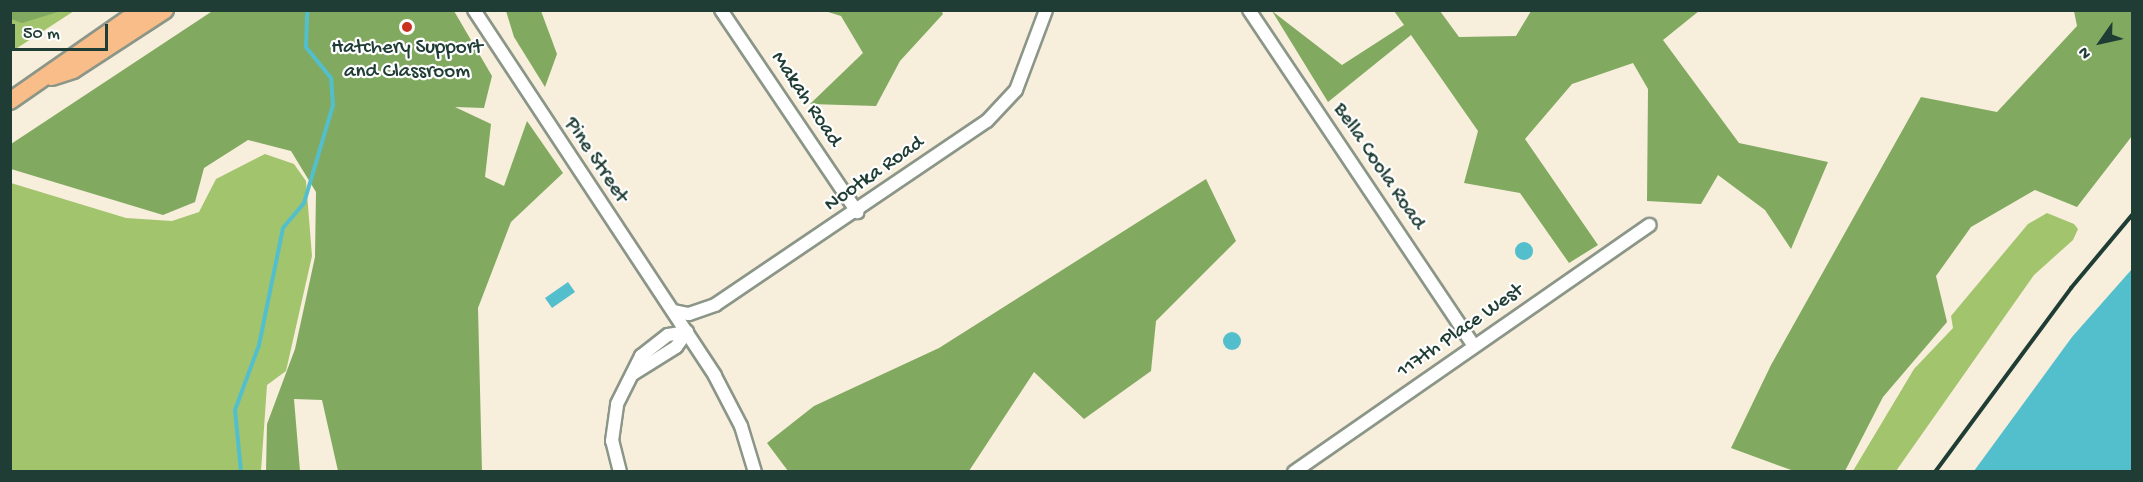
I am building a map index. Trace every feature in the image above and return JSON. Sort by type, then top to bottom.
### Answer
[{"type":"main road","points":[[10,89],[129,10]]},
{"type":"main road","points":[[10,101],[45,79],[141,10]]},
{"type":"main road","points":[[45,79],[73,70],[165,10]]},
{"type":"street","name":"Pine Street","points":[[474,10],[687,332],[741,426],[755,471]]},
{"type":"street","name":"Makah Road","points":[[722,10],[857,212]]},
{"type":"street","name":"Nootka Road","points":[[673,311],[689,314],[715,305],[857,212],[987,121],[1016,90],[1046,10]]},
{"type":"street","name":"Bella Coola Road","points":[[1249,10],[1474,346]]},
{"type":"street","name":"117th Place West","points":[[1294,471],[1650,225]]},
{"type":"street","points":[[620,471],[612,441],[615,414],[633,374],[676,347],[687,332]]},
{"type":"green space","points":[[214,10],[454,11],[492,76],[484,108],[455,107],[491,124],[485,177],[504,186],[527,121],[563,173],[511,222],[478,308],[482,471],[338,471],[322,400],[294,399],[300,471],[266,471],[267,424],[295,349],[315,257],[316,192],[291,151],[248,140],[204,168],[195,202],[163,215],[11,169],[11,144]]},
{"type":"green space","points":[[941,10],[943,14],[900,61],[876,106],[810,104],[863,53],[841,16],[825,11]]},
{"type":"green space","points":[[10,11],[61,11],[22,23],[11,19]]},
{"type":"green space","points":[[11,11],[74,11],[11,52]]},
{"type":"green space","points":[[506,11],[541,11],[557,54],[545,87],[514,37]]},
{"type":"green space","points":[[1272,11],[1342,65],[1404,25],[1394,11],[1440,11],[1459,37],[1516,36],[1531,11],[1699,11],[1663,40],[1739,143],[1828,162],[1791,249],[1765,210],[1718,175],[1701,204],[1647,201],[1648,89],[1633,63],[1572,84],[1525,139],[1598,245],[1569,263],[1520,193],[1464,183],[1478,131],[1411,35],[1328,102]]},
{"type":"green space","points":[[2074,11],[2132,11],[2132,136],[2077,207],[2035,190],[1971,227],[1936,276],[1947,322],[1883,397],[1845,471],[1794,471],[1731,448],[1771,365],[1921,97],[1997,112],[2077,26]]},
{"type":"green space","points":[[265,154],[294,164],[306,181],[312,256],[286,371],[267,385],[261,471],[11,471],[11,183],[126,218],[172,221],[199,212],[216,179]]},
{"type":"green space","points":[[1206,179],[1236,241],[1156,321],[1151,371],[1084,419],[1034,372],[969,471],[788,471],[767,443],[814,406],[939,348]]},
{"type":"green space","points":[[2047,213],[2074,224],[2078,229],[2073,240],[2034,275],[1896,471],[1853,471],[1914,369],[1953,328],[1951,316],[2028,224]]},
{"type":"water","points":[[1524,242],[1530,245],[1533,251],[1530,257],[1524,260],[1518,257],[1515,251],[1518,245]]},
{"type":"water","points":[[2132,269],[2132,471],[1974,471],[2072,337]]},
{"type":"water","points":[[568,282],[575,292],[552,308],[545,298]]},
{"type":"water","points":[[1232,332],[1238,335],[1241,341],[1238,347],[1232,350],[1226,347],[1223,341],[1226,335]]},
{"type":"waterway","points":[[241,472],[235,410],[259,345],[283,228],[304,203],[333,105],[331,78],[306,47],[307,10]]},
{"type":"railway","points":[[1935,472],[2071,288],[2132,215]]},
{"type":"place","name":"Hatchery Support and Classroom","points":[[407,27]]}]
